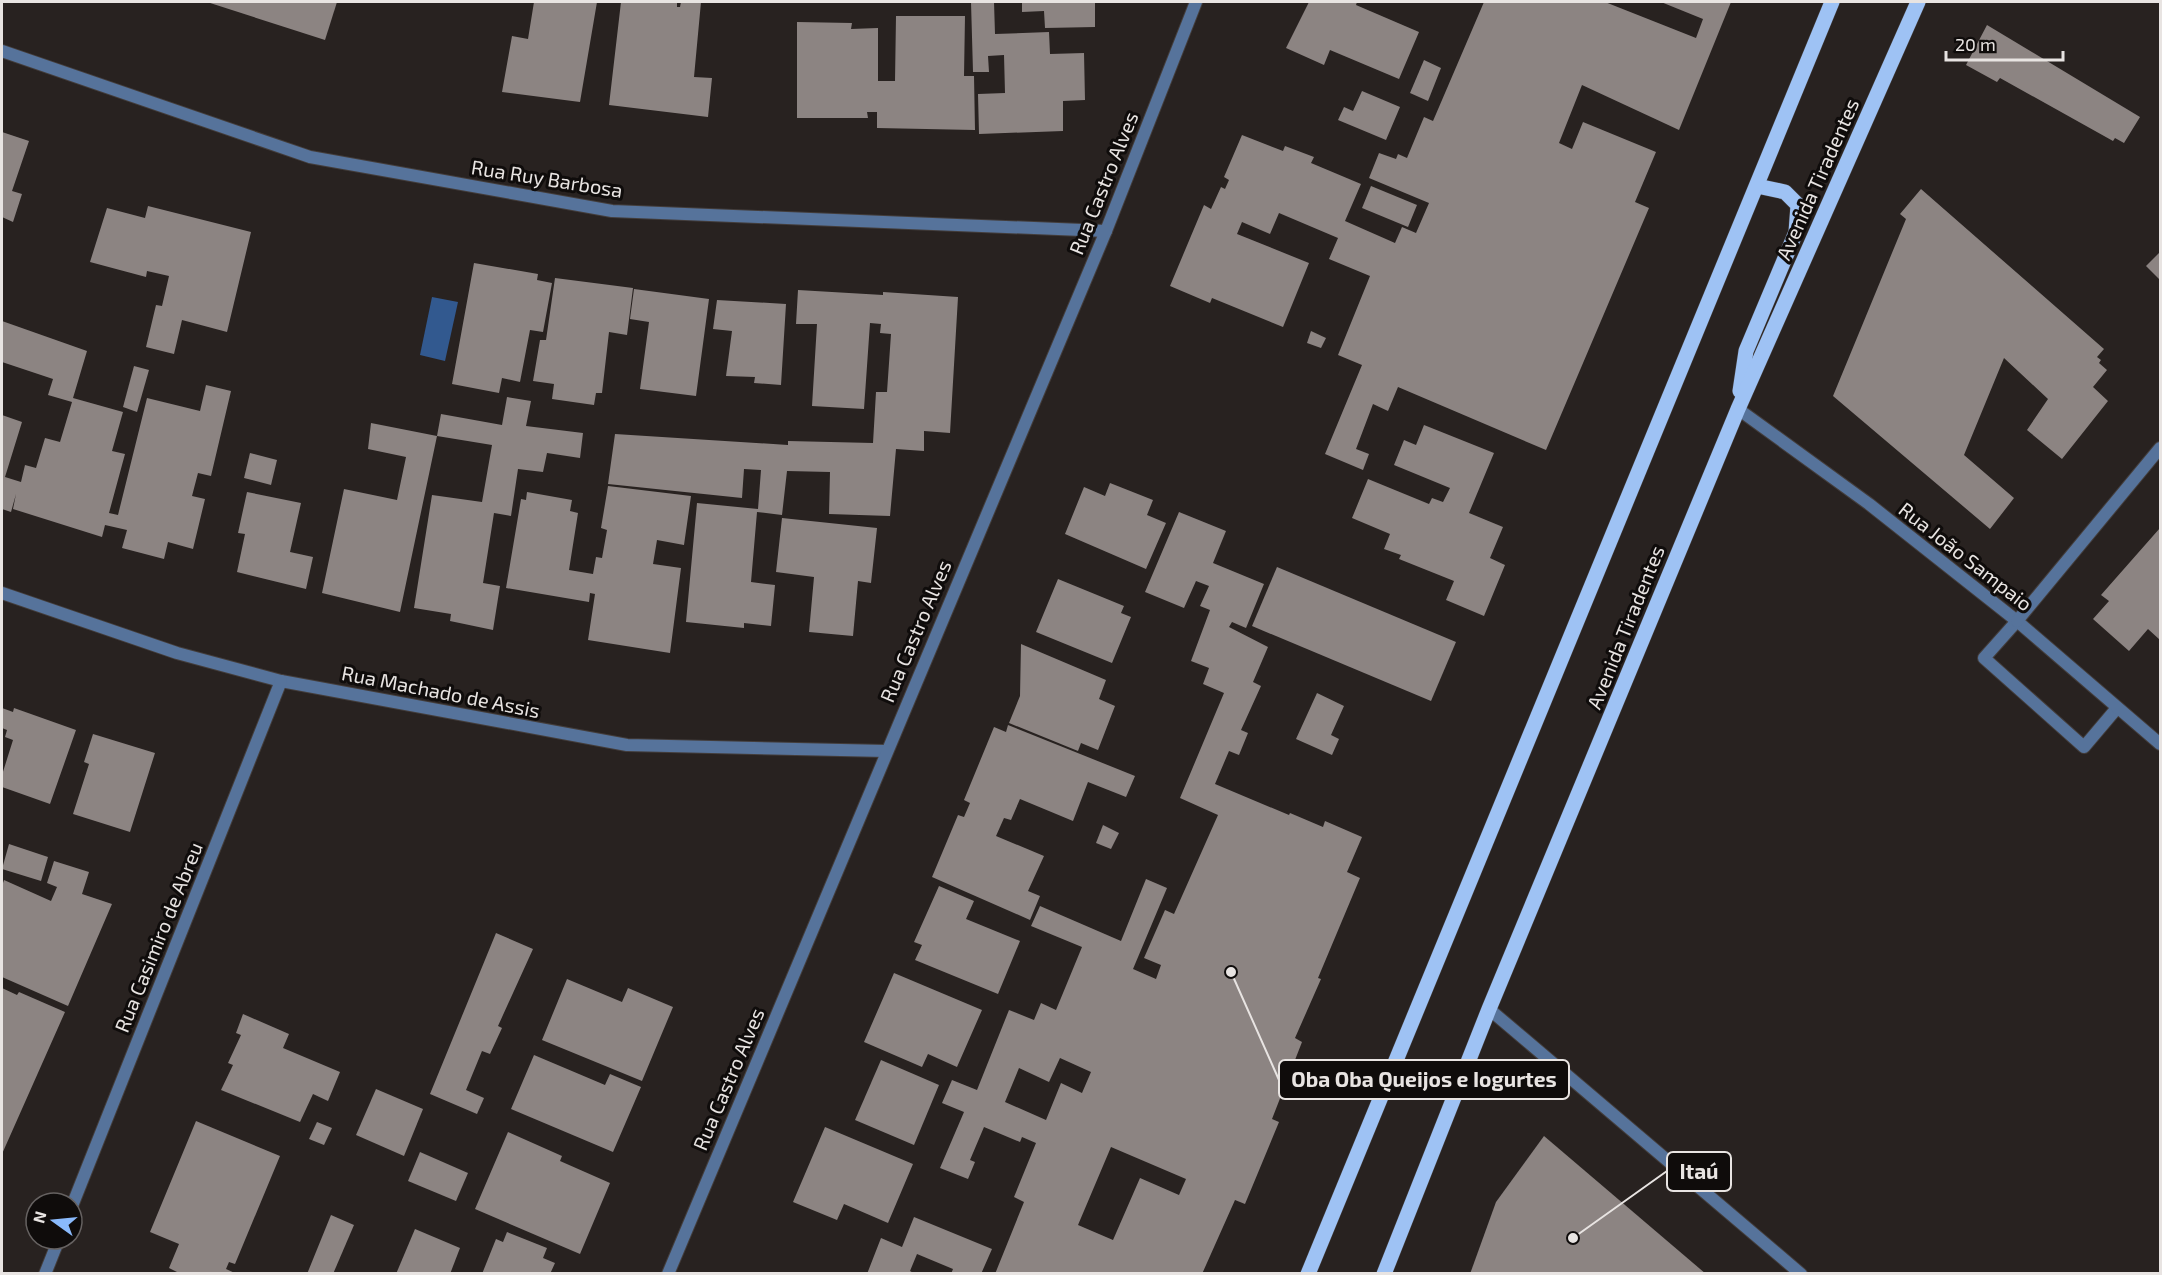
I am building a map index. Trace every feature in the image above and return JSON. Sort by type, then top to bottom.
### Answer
[{"type":"main road","points":[[1308,1274],[1832,2]]},
{"type":"main road","name":"Avenida Tiradentes","points":[[1384,1274],[1490,1010],[1738,409],[1918,2]]},
{"type":"main road","points":[[1738,409],[1746,351],[1796,232],[1798,205],[1785,192],[1757,186]]},
{"type":"street","name":"Rua Castro Alves","points":[[668,1274],[886,750],[1106,231],[1196,2]]},
{"type":"street","name":"Rua Ruy Barbosa","points":[[2,51],[310,157],[612,211],[1106,231]]},
{"type":"street","name":"Rua João Sampaio","points":[[1738,409],[1869,504],[2017,621],[2160,744]]},
{"type":"street","points":[[2117,708],[2084,747],[1984,658],[2160,448]]},
{"type":"street","name":"Rua Machado de Assis","points":[[2,593],[177,653],[281,681],[627,745],[886,750]]},
{"type":"street","name":"Rua Casimiro de Abreu","points":[[78,1191],[281,681]]},
{"type":"street","points":[[1490,1010],[1801,1274]]},
{"type":"street","points":[[45,1274],[54,1251]]},
{"type":"water","points":[[432,297],[458,302],[445,361],[420,355]]},
{"type":"building","points":[[207,2],[337,2],[325,40]]},
{"type":"building","points":[[534,2],[597,2],[580,102],[502,92],[512,36],[528,39]]},
{"type":"building","points":[[621,2],[677,2],[677,7],[680,7],[681,2],[701,2],[694,77],[712,78],[708,117],[609,105]]},
{"type":"building","points":[[971,2],[994,2],[995,34],[1049,32],[1050,54],[1084,53],[1085,100],[1063,101],[1063,131],[979,134],[978,94],[1005,93],[1004,55],[988,56],[989,72],[973,72]]},
{"type":"building","points":[[1022,2],[1095,2],[1095,27],[1045,28],[1044,11],[1022,12]]},
{"type":"building","points":[[1309,2],[1357,2],[1356,5],[1419,32],[1399,79],[1330,50],[1324,65],[1286,48]]},
{"type":"building","points":[[1484,2],[1605,2],[1696,38],[1703,19],[1661,2],[1731,2],[1679,130],[1582,85],[1559,143],[1572,149],[1583,122],[1656,152],[1635,202],[1649,208],[1546,450],[1398,387],[1388,411],[1373,404],[1356,449],[1369,454],[1363,470],[1325,454],[1362,365],[1338,355],[1370,276],[1329,259],[1338,238],[1279,213],[1270,234],[1242,222],[1237,234],[1309,263],[1283,327],[1212,298],[1210,303],[1170,286],[1204,205],[1211,209],[1221,187],[1225,189],[1229,180],[1224,177],[1242,135],[1283,151],[1285,146],[1314,157],[1311,163],[1361,184],[1345,221],[1395,243],[1402,227],[1416,233],[1429,203],[1369,178],[1379,153],[1396,159],[1398,154],[1407,158],[1424,117],[1433,121]]},
{"type":"building","points":[[896,16],[965,16],[964,76],[974,76],[975,130],[877,128],[877,112],[867,112],[868,118],[797,118],[797,22],[852,23],[851,29],[878,28],[878,81],[895,81]]},
{"type":"building","points":[[1987,25],[2140,117],[2124,143],[2115,138],[2113,141],[2000,78],[1997,82],[1966,65]]},
{"type":"building","points":[[1424,60],[1441,68],[1428,101],[1410,93]]},
{"type":"building","points":[[1362,91],[1400,107],[1386,140],[1338,120],[1344,107],[1353,111]]},
{"type":"building","points":[[2,132],[29,141],[12,191],[22,194],[13,222],[2,217]]},
{"type":"building","points":[[1371,186],[1417,205],[1408,227],[1362,208]]},
{"type":"building","points":[[1921,189],[2104,349],[2097,357],[2101,360],[2099,363],[2107,370],[2093,387],[2108,401],[2062,459],[2027,430],[2048,399],[2004,358],[1964,455],[2014,498],[1990,529],[1833,396],[1906,219],[1900,214]]},
{"type":"building","points":[[148,206],[251,232],[227,332],[182,320],[174,354],[146,347],[156,305],[162,306],[169,276],[147,271],[146,277],[90,262],[107,208],[145,218]]},
{"type":"building","points":[[2160,252],[2160,280],[2146,266]]},
{"type":"building","points":[[474,263],[538,274],[537,280],[552,283],[543,332],[530,330],[520,382],[502,378],[499,393],[452,384]]},
{"type":"building","points":[[555,278],[633,288],[627,335],[609,332],[602,393],[596,393],[594,405],[552,399],[554,384],[533,381],[540,340],[546,340]]},
{"type":"building","points":[[634,289],[709,299],[696,396],[640,389],[649,322],[630,319]]},
{"type":"building","points":[[798,290],[958,297],[950,433],[924,431],[924,451],[896,449],[890,516],[829,514],[830,472],[787,471],[782,515],[757,512],[751,582],[775,585],[771,626],[744,623],[744,628],[686,622],[697,503],[758,509],[761,470],[744,469],[742,498],[608,484],[615,434],[788,445],[788,441],[873,443],[876,392],[887,392],[891,334],[880,333],[881,324],[870,323],[864,409],[812,406],[817,324],[796,324]]},
{"type":"building","points":[[717,300],[786,304],[781,385],[754,383],[755,377],[726,376],[732,331],[713,329]]},
{"type":"building","points":[[2,321],[87,351],[73,398],[123,412],[112,451],[125,454],[109,513],[118,515],[147,398],[200,411],[206,385],[231,391],[211,476],[198,473],[192,496],[205,499],[193,549],[168,542],[164,559],[122,548],[127,530],[105,525],[102,537],[13,509],[16,494],[11,512],[2,509],[2,415],[22,422],[5,477],[21,482],[25,465],[36,468],[45,438],[60,442],[72,402],[48,395],[53,379],[2,362]]},
{"type":"building","points":[[1311,331],[1326,338],[1321,348],[1307,343]]},
{"type":"building","points":[[134,366],[149,370],[137,412],[123,407]]},
{"type":"building","points":[[507,397],[531,401],[526,426],[583,433],[580,458],[547,453],[543,472],[518,469],[511,516],[494,513],[483,583],[500,586],[493,630],[450,621],[451,614],[414,608],[432,495],[482,502],[492,445],[437,436],[441,414],[502,425]]},
{"type":"building","points":[[371,423],[437,436],[400,612],[322,593],[344,489],[397,500],[406,457],[368,449]]},
{"type":"building","points":[[1424,425],[1494,453],[1469,513],[1503,527],[1490,558],[1505,565],[1484,616],[1446,600],[1454,581],[1399,559],[1401,555],[1384,549],[1390,534],[1352,518],[1368,479],[1429,504],[1432,498],[1443,502],[1450,488],[1394,465],[1404,440],[1416,445]]},
{"type":"building","points":[[250,453],[277,460],[271,485],[244,478]]},
{"type":"building","points":[[1110,483],[1153,500],[1147,515],[1166,523],[1146,569],[1065,534],[1084,487],[1105,496]]},
{"type":"building","points":[[608,486],[691,496],[684,545],[657,540],[653,564],[681,568],[670,653],[588,640],[595,594],[590,593],[589,602],[506,588],[521,499],[526,500],[527,492],[572,500],[570,511],[578,513],[569,570],[593,574],[596,557],[602,558],[607,530],[601,528]]},
{"type":"building","points":[[247,492],[301,503],[290,552],[313,557],[306,589],[237,572],[245,534],[238,533]]},
{"type":"building","points":[[1179,512],[1226,531],[1213,563],[1264,584],[1246,628],[1232,622],[1229,627],[1268,647],[1253,682],[1261,686],[1241,730],[1248,733],[1239,755],[1229,751],[1215,784],[1289,815],[1290,813],[1323,827],[1325,821],[1362,837],[1347,872],[1360,878],[1318,978],[1321,979],[1295,1038],[1302,1042],[1272,1119],[1279,1122],[1245,1204],[1235,1200],[1202,1274],[995,1274],[1024,1202],[1014,1197],[1036,1143],[1022,1137],[1020,1142],[984,1127],[970,1160],[975,1162],[968,1179],[940,1168],[964,1112],[942,1103],[952,1080],[977,1090],[1009,1010],[1034,1020],[1041,1003],[1056,1010],[1082,947],[1031,926],[1040,906],[1121,941],[1146,879],[1167,888],[1133,969],[1156,979],[1161,965],[1144,958],[1165,910],[1174,914],[1218,815],[1180,798],[1224,693],[1203,684],[1209,668],[1191,661],[1210,610],[1200,606],[1209,586],[1196,581],[1184,608],[1145,592]],"holes":[[[1060,1058],[1091,1072],[1082,1093],[1061,1083],[1046,1120],[1005,1102],[1019,1068],[1049,1082]],[[1111,1147],[1186,1179],[1179,1195],[1140,1178],[1113,1240],[1078,1225]]]},
{"type":"building","points":[[782,518],[877,528],[871,583],[858,581],[853,636],[809,632],[814,577],[776,572]]},
{"type":"building","points":[[2160,528],[2160,640],[2148,629],[2129,651],[2093,619],[2109,601],[2101,595]]},
{"type":"building","points":[[1277,567],[1456,642],[1431,701],[1252,626]]},
{"type":"building","points":[[1058,579],[1124,606],[1121,613],[1131,617],[1112,663],[1036,632]]},
{"type":"building","points":[[1021,644],[1106,680],[1099,699],[1115,706],[1098,750],[1081,743],[1078,751],[1009,723],[1020,696]]},
{"type":"building","points":[[1317,693],[1344,706],[1331,735],[1339,739],[1332,755],[1296,739]]},
{"type":"building","points":[[2,708],[13,712],[14,708],[76,730],[50,804],[2,787],[2,775],[13,740],[5,737],[7,730],[2,728]]},
{"type":"building","points":[[1008,725],[1135,776],[1126,797],[1088,782],[1073,821],[1020,799],[1011,820],[1004,818],[996,836],[1044,856],[1028,891],[1040,896],[1030,920],[932,877],[958,815],[964,817],[970,803],[964,800],[994,727],[1006,732]]},
{"type":"building","points":[[93,734],[155,753],[130,832],[73,814],[89,764],[84,762]]},
{"type":"building","points":[[1103,825],[1119,833],[1111,849],[1096,843]]},
{"type":"building","points":[[9,844],[48,857],[41,881],[2,869]]},
{"type":"building","points":[[54,861],[89,872],[82,894],[112,904],[68,1006],[2,977],[2,886],[4,880],[51,901],[57,887],[47,883]]},
{"type":"building","points":[[939,886],[974,901],[966,919],[1020,941],[998,994],[915,960],[922,945],[914,942]]},
{"type":"building","points":[[496,933],[533,949],[498,1026],[502,1028],[490,1054],[482,1051],[466,1090],[484,1098],[477,1114],[430,1094]]},
{"type":"building","points":[[894,973],[982,1010],[957,1067],[928,1054],[922,1067],[864,1042]]},
{"type":"building","points":[[567,979],[622,1002],[628,988],[673,1007],[642,1081],[542,1040]]},
{"type":"building","points":[[2,988],[17,995],[19,992],[65,1012],[2,1154]]},
{"type":"building","points":[[243,1014],[289,1034],[283,1048],[340,1072],[328,1101],[313,1094],[300,1122],[221,1090],[233,1065],[228,1063],[241,1035],[236,1033]]},
{"type":"building","points":[[534,1055],[605,1085],[610,1074],[641,1087],[613,1152],[511,1109]]},
{"type":"building","points":[[881,1060],[939,1085],[914,1145],[855,1120]]},
{"type":"building","points":[[376,1089],[423,1109],[404,1156],[356,1135]]},
{"type":"building","points":[[196,1121],[280,1156],[235,1264],[229,1262],[226,1269],[237,1274],[181,1274],[169,1268],[179,1244],[150,1232]]},
{"type":"building","points":[[317,1122],[332,1128],[324,1145],[309,1139]]},
{"type":"building","points":[[825,1127],[913,1164],[888,1223],[844,1204],[837,1220],[793,1202]]},
{"type":"building","points":[[508,1132],[562,1156],[560,1161],[610,1183],[580,1254],[475,1209]]},
{"type":"building","points":[[1544,1136],[1706,1274],[1470,1274],[1496,1202]]},
{"type":"building","points":[[420,1152],[468,1173],[456,1201],[408,1181]]},
{"type":"building","points":[[331,1215],[354,1225],[333,1274],[307,1274]]},
{"type":"building","points":[[914,1217],[992,1249],[981,1274],[951,1274],[953,1269],[917,1254],[910,1271],[915,1274],[867,1274],[881,1238],[902,1247]]},
{"type":"building","points":[[415,1229],[460,1248],[450,1274],[396,1274]]},
{"type":"building","points":[[507,1232],[547,1248],[543,1258],[555,1263],[550,1274],[482,1274],[496,1239],[503,1242]]},
{"type":"place","name":"Oba Oba Queijos e Iogurtes","points":[[1231,972]]},
{"type":"place","name":"Itaú","points":[[1573,1238]]}]
